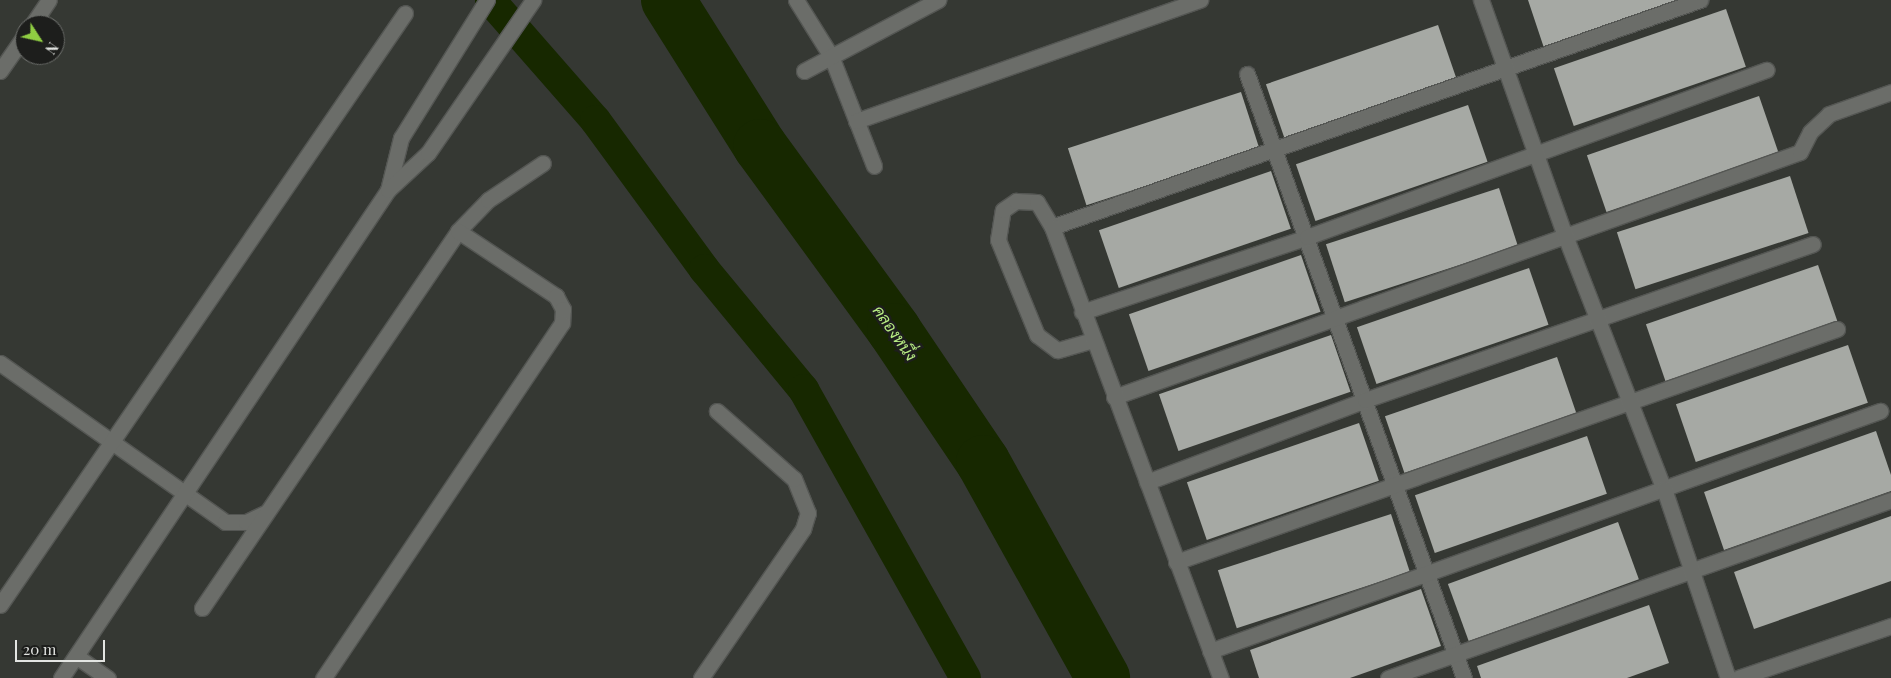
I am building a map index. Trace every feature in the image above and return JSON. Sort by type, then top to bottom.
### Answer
[{"type":"street","points":[[39,15],[49,0]]},
{"type":"street","points":[[388,190],[400,138],[420,102],[486,0]]},
{"type":"street","points":[[61,678],[185,496],[388,190],[428,153],[533,0]]},
{"type":"street","points":[[796,0],[831,56],[874,166]]},
{"type":"street","points":[[804,71],[938,0]]},
{"type":"street","points":[[856,121],[1164,6],[1200,0]]},
{"type":"street","points":[[1482,0],[1564,234],[1664,489],[1694,572],[1728,678]]},
{"type":"street","points":[[1052,226],[1277,150],[1700,0]]},
{"type":"street","points":[[0,605],[405,13]]},
{"type":"street","points":[[0,71],[15,49]]},
{"type":"street","points":[[1082,312],[1307,237],[1767,70]]},
{"type":"street","points":[[1247,74],[1277,150],[1464,678]]},
{"type":"street","points":[[1114,396],[1336,320],[1564,234],[1800,152],[1810,132],[1829,114],[1891,92]]},
{"type":"street","points":[[202,608],[458,231],[488,200],[543,164]]},
{"type":"street","points":[[1093,340],[1068,350],[1045,345],[1037,335],[998,240],[1003,210],[1016,200],[1037,202],[1052,226],[1082,312],[1093,340],[1147,482],[1176,562],[1221,678]]},
{"type":"street","points":[[323,678],[562,323],[563,309],[556,296],[458,231]]},
{"type":"street","points":[[1147,482],[1365,400],[1597,321],[1813,244]]},
{"type":"street","points":[[1176,562],[1630,405],[1837,329]]},
{"type":"street","points":[[0,363],[185,496],[225,522],[246,522],[266,512]]},
{"type":"street","points":[[1210,651],[1426,572],[1880,411]]},
{"type":"street","points":[[701,678],[803,529],[808,513],[794,479],[718,412]]},
{"type":"street","points":[[1388,678],[1694,572],[1891,500]]},
{"type":"street","points":[[1738,678],[1757,675],[1891,626]]},
{"type":"street","points":[[76,656],[108,678]]},
{"type":"building","points":[[1528,0],[1678,0],[1544,48]]},
{"type":"building","points":[[1726,9],[1746,67],[1574,126],[1554,68]]},
{"type":"building","points":[[1438,25],[1458,82],[1285,141],[1266,84]]},
{"type":"building","points":[[1241,92],[1260,149],[1086,205],[1068,148]]},
{"type":"building","points":[[1759,96],[1779,153],[1606,212],[1587,155]]},
{"type":"building","points":[[1468,105],[1488,162],[1315,221],[1296,164]]},
{"type":"building","points":[[1271,171],[1291,229],[1119,288],[1099,230]]},
{"type":"building","points":[[1790,176],[1809,233],[1635,289],[1617,232]]},
{"type":"building","points":[[1499,188],[1518,246],[1345,302],[1326,244]]},
{"type":"building","points":[[1301,255],[1321,312],[1148,371],[1129,314]]},
{"type":"building","points":[[1818,265],[1838,323],[1666,382],[1646,324]]},
{"type":"building","points":[[1529,268],[1549,325],[1376,384],[1357,327]]},
{"type":"building","points":[[1331,335],[1351,392],[1178,451],[1159,394]]},
{"type":"building","points":[[1848,345],[1868,403],[1696,462],[1676,404]]},
{"type":"building","points":[[1557,357],[1577,414],[1404,473],[1385,416]]},
{"type":"building","points":[[1359,423],[1379,481],[1207,540],[1187,482]]},
{"type":"building","points":[[1876,431],[1891,475],[1891,491],[1724,550],[1704,492]]},
{"type":"building","points":[[1587,436],[1607,494],[1435,553],[1415,495]]},
{"type":"building","points":[[1391,514],[1410,572],[1237,628],[1218,570]]},
{"type":"building","points":[[1891,516],[1891,581],[1754,629],[1734,572]]},
{"type":"building","points":[[1618,522],[1639,579],[1469,641],[1448,584]]},
{"type":"building","points":[[1421,589],[1441,646],[1350,678],[1259,678],[1250,650]]},
{"type":"building","points":[[1649,605],[1669,663],[1627,678],[1481,678],[1477,666]]},
{"type":"waterway","points":[[490,0],[595,120],[704,269],[803,389],[965,678]]},
{"type":"waterway","name":"คลองหนึ่ง","points":[[668,0],[760,146],[894,330],[983,462],[1103,678]]}]
